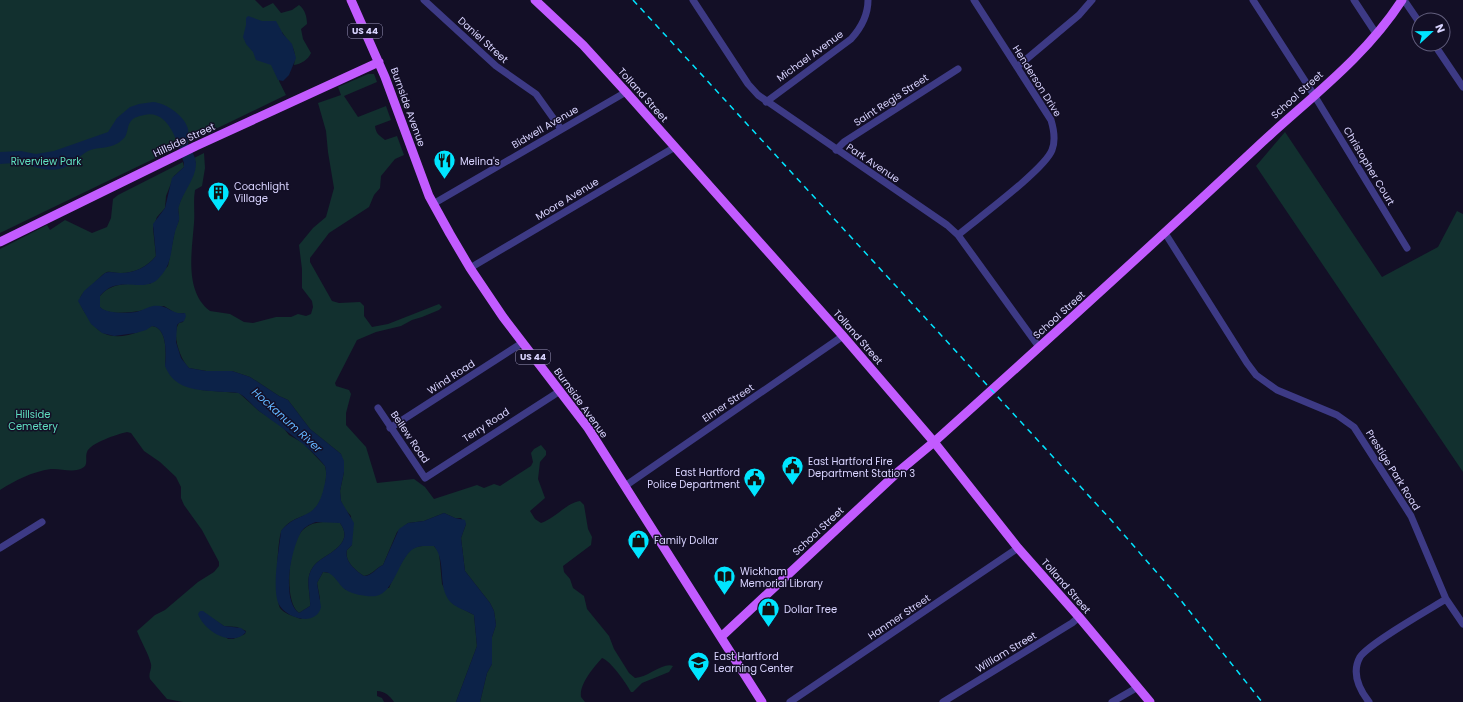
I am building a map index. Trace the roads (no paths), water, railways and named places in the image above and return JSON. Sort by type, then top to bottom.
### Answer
[{"type":"main road","name":"Burnside Avenue","points":[[351,0],[379,62],[432,204],[470,268],[522,343],[588,428],[762,702]]},
{"type":"main road","name":"Tolland Street","points":[[535,0],[584,45],[843,336],[934,442],[1018,548],[1079,617],[1150,702]]},
{"type":"main road","name":"School Street","points":[[721,637],[898,472],[934,442],[1165,233],[1314,95],[1377,35],[1403,0]]},
{"type":"main road","name":"Hillside Street","points":[[0,242],[196,146],[379,62]]},
{"type":"street","name":"Daniel Street","points":[[424,0],[496,66],[536,94],[561,129]]},
{"type":"street","name":"Park Avenue","points":[[693,0],[748,84],[766,102],[947,225],[958,235],[1039,347]]},
{"type":"street","name":"Michael Avenue","points":[[766,102],[851,39],[859,30],[865,18],[868,0]]},
{"type":"street","name":"Henderson Drive","points":[[958,235],[1040,166],[1052,150],[1054,140],[1051,120],[974,0]]},
{"type":"street","points":[[1017,68],[1079,15],[1092,0]]},
{"type":"street","name":"Christopher Court","points":[[1253,0],[1314,95],[1407,248]]},
{"type":"street","points":[[1354,0],[1377,35]]},
{"type":"street","points":[[1403,0],[1412,12]]},
{"type":"street","points":[[1439,52],[1463,87]]},
{"type":"street","name":"Saint Regis Street","points":[[836,150],[844,142],[958,69]]},
{"type":"street","name":"Bidwell Avenue","points":[[432,204],[626,92]]},
{"type":"street","name":"Moore Avenue","points":[[470,268],[675,147]]},
{"type":"street","name":"Prestige Park Road","points":[[1165,233],[1256,375],[1277,390],[1346,420],[1357,432],[1419,530],[1446,599],[1463,624]]},
{"type":"street","name":"Elmer Street","points":[[625,486],[843,336]]},
{"type":"street","name":"Wind Road","points":[[390,428],[522,343]]},
{"type":"street","name":"Terry Road","points":[[425,478],[560,391]]},
{"type":"street","name":"Bellew Road","points":[[378,408],[425,478]]},
{"type":"street","points":[[0,548],[42,522]]},
{"type":"street","name":"Hanmer Street","points":[[790,702],[1018,548]]},
{"type":"street","points":[[1369,702],[1357,684],[1356,673],[1361,656],[1372,646],[1446,599]]},
{"type":"street","name":"William Street","points":[[943,702],[1072,623],[1079,617]]},
{"type":"street","points":[[1112,702],[1138,687]]},
{"type":"water","points":[[248,16],[262,21],[276,21],[283,34],[292,44],[296,58],[289,75],[283,81],[278,80],[271,65],[256,60],[253,52],[246,44],[243,37],[246,18]]},
{"type":"water","name":"Hockanum River","points":[[153,102],[164,105],[183,119],[188,129],[188,144],[196,164],[192,180],[178,208],[179,220],[169,263],[163,273],[152,283],[145,285],[122,284],[107,289],[100,296],[100,307],[107,311],[127,313],[158,306],[176,312],[185,313],[186,316],[184,321],[177,325],[176,342],[181,358],[189,368],[206,371],[232,371],[250,377],[279,396],[288,400],[310,429],[341,454],[344,461],[344,472],[340,491],[341,501],[354,523],[352,545],[347,550],[346,554],[354,568],[364,576],[369,575],[383,565],[399,529],[408,523],[424,521],[444,513],[455,518],[465,520],[466,524],[461,538],[465,571],[490,603],[494,611],[496,625],[492,637],[492,664],[487,673],[480,702],[456,702],[477,646],[474,615],[454,605],[448,599],[443,585],[440,560],[434,546],[420,546],[408,553],[387,589],[376,596],[361,595],[346,590],[330,574],[323,572],[317,583],[321,607],[318,614],[312,618],[306,619],[298,618],[284,611],[277,599],[276,591],[276,574],[281,531],[294,520],[312,511],[316,506],[321,498],[325,484],[325,466],[303,444],[259,411],[240,394],[233,392],[199,390],[182,385],[175,381],[165,366],[165,343],[161,332],[157,328],[152,326],[146,330],[136,333],[114,336],[102,333],[91,324],[78,301],[84,291],[105,273],[125,273],[136,271],[149,263],[156,256],[153,224],[165,208],[172,178],[184,167],[176,138],[166,123],[160,117],[153,115],[144,115],[135,118],[129,123],[127,133],[124,138],[118,143],[109,147],[88,151],[70,165],[63,168],[52,170],[19,163],[0,164],[0,152],[21,151],[36,154],[54,151],[108,132],[117,118],[130,107]],"holes":[[[316,522],[340,523],[344,531],[344,538],[336,549],[313,567],[308,581],[310,606],[299,613],[294,607],[290,598],[289,575],[300,534],[304,528]]]},
{"type":"water","points":[[200,611],[203,611],[224,626],[241,628],[246,632],[240,637],[233,638],[226,638],[219,635],[206,626],[201,620],[198,614]]},
{"type":"railway","points":[[633,0],[1112,521],[1179,598],[1262,702]]},
{"type":"place","name":"Melina's","points":[[444,180]]},
{"type":"place","name":"Coachlight Village","points":[[219,212]]},
{"type":"place","name":"East Hartford Fire Department Station 3","points":[[793,486]]},
{"type":"place","name":"East Hartford Police Department","points":[[755,498]]},
{"type":"place","name":"Family Dollar","points":[[638,560]]},
{"type":"place","name":"Wickham Memorial Library","points":[[725,596]]},
{"type":"place","name":"Dollar Tree","points":[[768,628]]},
{"type":"place","name":"East Hartford Learning Center","points":[[698,682]]},
{"type":"park label","name":"Riverview Park","points":[[46,161]]},
{"type":"park label","name":"Hillside Cemetery","points":[[33,420]]}]
